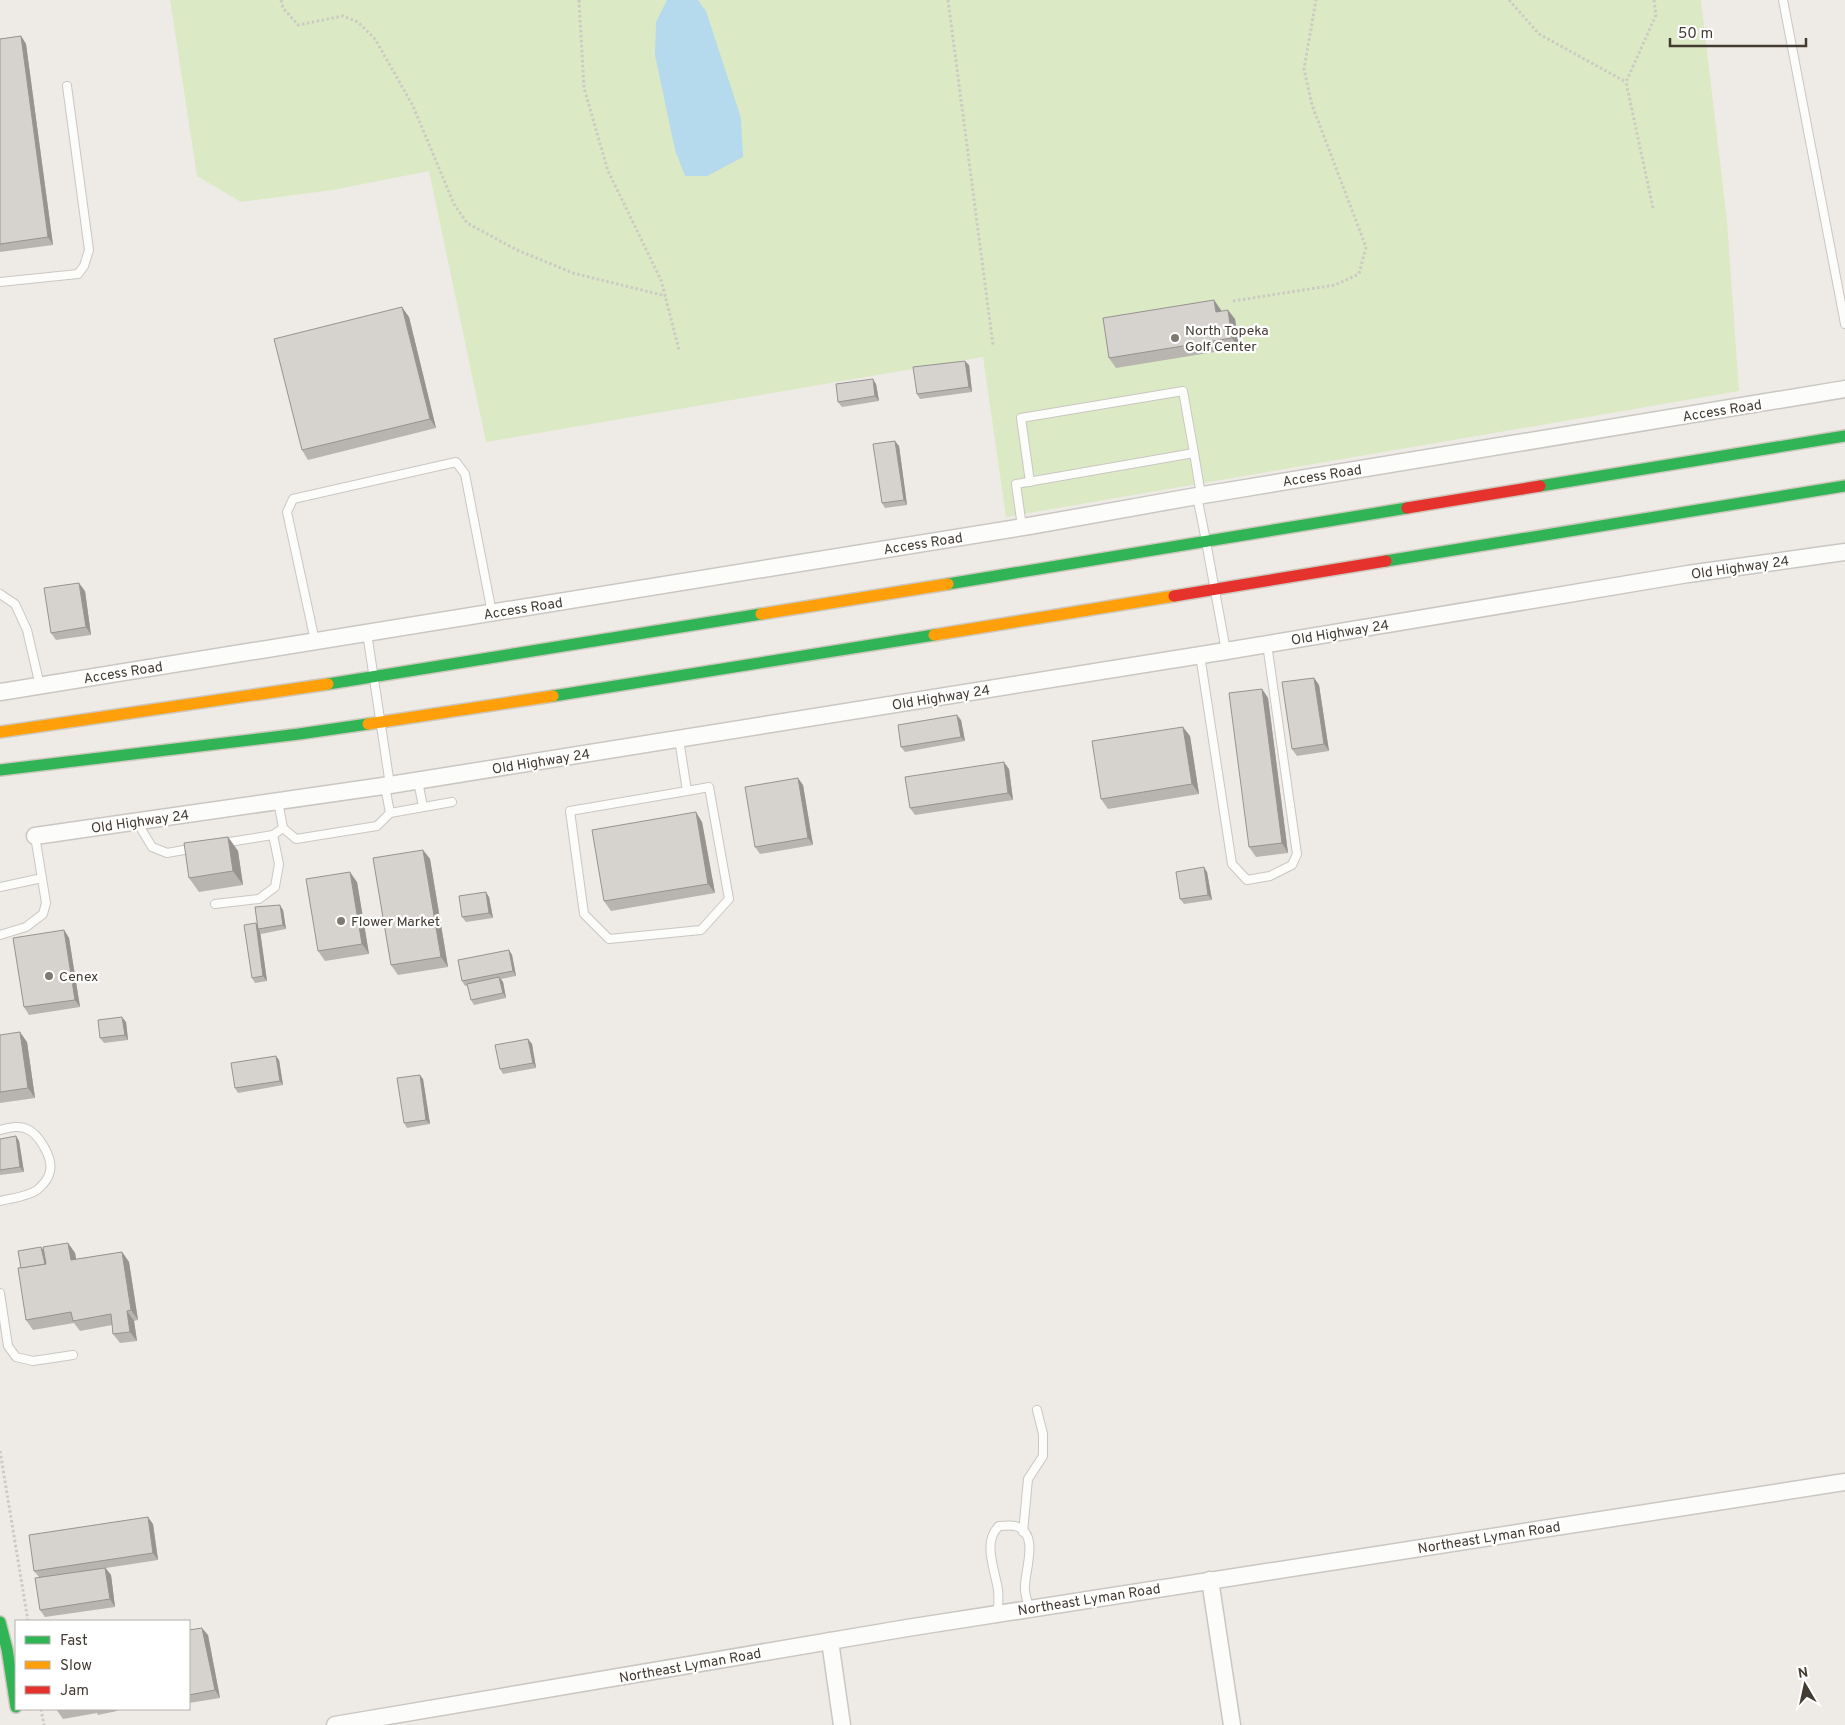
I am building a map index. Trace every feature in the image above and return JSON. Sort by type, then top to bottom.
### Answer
[{"type":"main road","points":[[0,732],[374,677],[1845,436]]},
{"type":"main road","points":[[0,770],[299,734],[512,703],[1845,486]]},
{"type":"main road","points":[[0,1622],[7,1649],[15,1699]]},
{"type":"street","name":"Access Road","points":[[0,692],[1022,527],[1199,495],[1845,389]]},
{"type":"street","name":"Old Highway 24","points":[[35,836],[387,786],[1226,651],[1688,574],[1845,552]]},
{"type":"street","name":"Northeast Lyman Road","points":[[335,1725],[422,1718],[830,1641],[1845,1482]]},
{"type":"street","points":[[1210,1580],[1232,1725]]},
{"type":"street","points":[[830,1641],[842,1725]]},
{"type":"lane","points":[[1784,0],[1845,324]]},
{"type":"lane","points":[[0,282],[78,274],[84,266],[89,250],[67,86]]},
{"type":"lane","points":[[1030,482],[1021,418],[1183,391],[1194,453],[1206,542],[1226,651]]},
{"type":"lane","points":[[1022,527],[1016,484],[1194,453]]},
{"type":"lane","points":[[315,641],[287,512],[292,499],[456,462],[465,474],[492,613]]},
{"type":"lane","points":[[0,594],[15,604],[27,630],[40,686]]},
{"type":"lane","points":[[367,633],[382,722],[390,813]]},
{"type":"lane","points":[[1200,655],[1232,864],[1247,880],[1270,876],[1292,865],[1297,854],[1267,644]]},
{"type":"lane","points":[[679,739],[687,791]]},
{"type":"lane","points":[[418,780],[423,806]]},
{"type":"lane","points":[[710,787],[729,899],[701,930],[608,939],[584,914],[570,811],[687,791],[710,787]]},
{"type":"lane","points":[[278,801],[283,828],[296,839],[377,826],[390,813],[452,802]]},
{"type":"lane","points":[[137,822],[152,847],[167,853],[205,846]]},
{"type":"lane","points":[[215,845],[273,835],[283,828]]},
{"type":"lane","points":[[215,904],[259,899],[275,887],[279,864],[273,835]]},
{"type":"lane","points":[[0,935],[26,927],[43,914],[46,903],[35,836]]},
{"type":"lane","points":[[0,887],[42,878]]},
{"type":"lane","points":[[0,1130],[15,1127],[26,1128],[34,1133],[44,1145],[51,1169],[47,1180],[37,1190],[26,1195],[0,1200]]},
{"type":"lane","points":[[0,1293],[8,1346],[16,1357],[33,1361],[73,1355]]},
{"type":"lane","points":[[1023,1532],[1028,1479],[1043,1456],[1043,1434],[1037,1410]]},
{"type":"lane","points":[[998,1614],[999,1592],[990,1542],[992,1532],[999,1526],[1016,1526],[1023,1532],[1029,1543],[1029,1562],[1024,1587],[1029,1609]]},
{"type":"path","points":[[281,0],[284,8],[298,25],[343,16],[358,22],[375,39],[412,106],[454,204],[467,222],[517,250],[573,273],[666,296]]},
{"type":"path","points":[[578,0],[584,88],[608,171],[661,280],[679,350]]},
{"type":"path","points":[[948,0],[993,344]]},
{"type":"path","points":[[1233,301],[1335,285],[1359,274],[1366,247],[1312,105],[1304,69],[1316,0]]},
{"type":"path","points":[[1509,0],[1539,34],[1626,82]]},
{"type":"path","points":[[1653,208],[1626,82],[1656,15],[1654,0]]},
{"type":"path","points":[[0,1451],[28,1620]]},
{"type":"path","points":[[41,1710],[44,1725]]},
{"type":"green space","name":"North Topeka Golf Center","points":[[170,0],[1701,0],[1727,221],[1739,391],[1006,517],[983,357],[486,442],[429,171],[333,190],[241,202],[197,176]]},
{"type":"water","points":[[667,0],[698,0],[706,11],[741,118],[743,157],[707,176],[685,176],[675,150],[655,55],[656,22]]},
{"type":"building","points":[[21,36],[48,237],[0,244],[0,39]]},
{"type":"building","name":"North Topeka Golf Center","points":[[1214,300],[1216,312],[1228,310],[1232,338],[1109,358],[1103,318]]},
{"type":"building","points":[[402,307],[430,419],[302,450],[274,339]]},
{"type":"building","points":[[965,361],[969,387],[917,394],[913,367]]},
{"type":"building","points":[[873,379],[875,396],[838,402],[836,384]]},
{"type":"building","points":[[895,441],[904,500],[882,503],[873,444]]},
{"type":"building","points":[[79,583],[86,627],[51,633],[44,588]]},
{"type":"building","points":[[1314,678],[1324,744],[1292,749],[1282,682]]},
{"type":"building","points":[[1262,689],[1282,843],[1249,847],[1229,693]]},
{"type":"building","points":[[957,715],[961,737],[901,747],[898,725]]},
{"type":"building","points":[[1183,727],[1192,784],[1101,799],[1092,741]]},
{"type":"building","points":[[1004,762],[1008,793],[910,808],[905,777]]},
{"type":"building","points":[[798,778],[808,838],[755,847],[745,787]]},
{"type":"building","points":[[696,812],[708,884],[604,901],[592,830]]},
{"type":"building","points":[[228,837],[233,871],[189,878],[184,843]]},
{"type":"building","points":[[423,850],[441,957],[391,965],[373,858]]},
{"type":"building","points":[[1204,867],[1208,895],[1180,899],[1176,872]]},
{"type":"building","name":"Flower Market","points":[[350,872],[362,944],[318,951],[306,879]]},
{"type":"building","points":[[486,892],[489,913],[462,917],[459,896]]},
{"type":"building","points":[[280,905],[283,925],[258,929],[255,907]]},
{"type":"building","points":[[256,923],[263,976],[252,978],[244,925]]},
{"type":"building","name":"Cenex","points":[[64,930],[75,1000],[24,1007],[13,938]]},
{"type":"building","points":[[509,950],[513,971],[462,981],[458,960]]},
{"type":"building","points":[[499,977],[503,993],[471,1000],[467,984]]},
{"type":"building","points":[[122,1017],[125,1035],[100,1038],[98,1020]]},
{"type":"building","points":[[20,1032],[28,1088],[0,1092],[0,1035]]},
{"type":"building","points":[[528,1039],[533,1063],[500,1069],[495,1045]]},
{"type":"building","points":[[276,1056],[280,1081],[235,1088],[231,1063]]},
{"type":"building","points":[[420,1075],[426,1120],[404,1123],[397,1078]]},
{"type":"building","points":[[16,1136],[20,1167],[0,1170],[0,1139]]},
{"type":"building","points":[[68,1243],[71,1260],[122,1252],[131,1310],[127,1311],[130,1332],[113,1334],[111,1314],[73,1321],[71,1312],[26,1320],[18,1268],[46,1264],[43,1247]]},
{"type":"building","points":[[41,1247],[45,1264],[21,1268],[18,1251]]},
{"type":"building","points":[[148,1517],[153,1553],[34,1571],[29,1535]]},
{"type":"building","points":[[105,1568],[110,1599],[40,1610],[35,1578]]},
{"type":"building","points":[[202,1628],[215,1690],[190,1695],[190,1630]]},
{"type":"traffic: fast","points":[[1540,486],[1845,436]]},
{"type":"traffic: fast","points":[[1386,561],[1845,486]]},
{"type":"traffic: fast","points":[[948,584],[1407,508]]},
{"type":"traffic: fast","points":[[328,684],[761,614]]},
{"type":"traffic: fast","points":[[553,696],[934,635]]},
{"type":"traffic: fast","points":[[0,770],[368,724]]},
{"type":"traffic: fast","points":[[0,1622],[7,1649],[15,1701]]},
{"type":"traffic: slow","points":[[761,614],[948,584]]},
{"type":"traffic: slow","points":[[934,635],[1174,596]]},
{"type":"traffic: slow","points":[[0,732],[328,684]]},
{"type":"traffic: slow","points":[[368,724],[553,696]]},
{"type":"traffic: jam","points":[[1407,508],[1540,486]]},
{"type":"traffic: jam","points":[[1174,596],[1386,561]]},
{"type":"place","name":"North Topeka Golf Center","points":[[1175,338]]},
{"type":"place","name":"Flower Market","points":[[341,921]]},
{"type":"place","name":"Cenex","points":[[49,976]]}]
